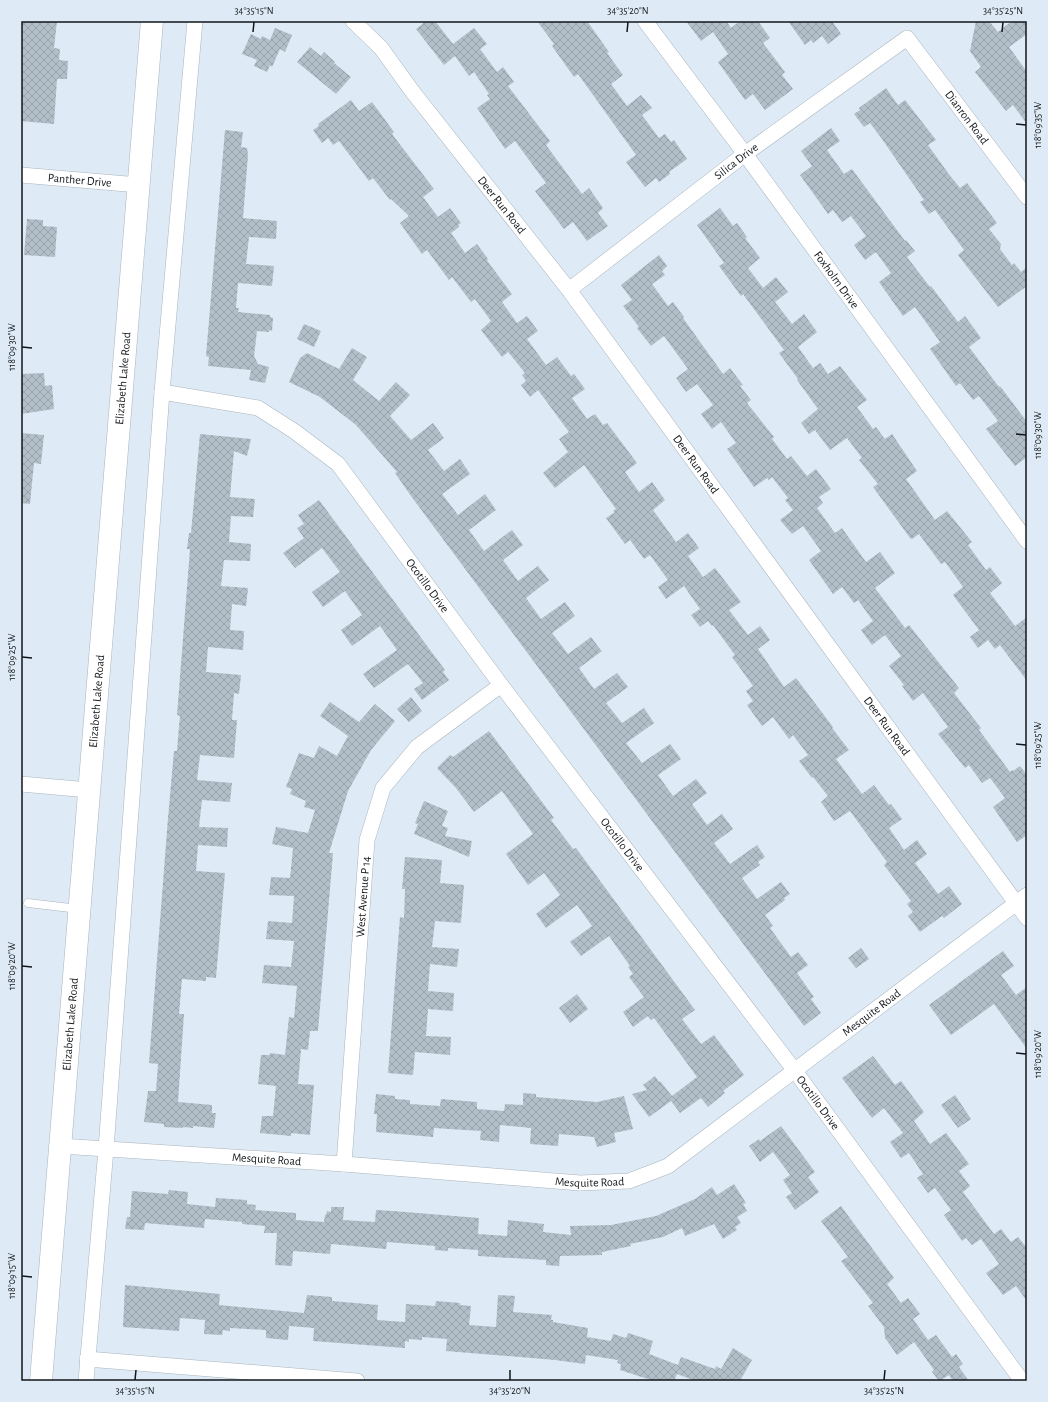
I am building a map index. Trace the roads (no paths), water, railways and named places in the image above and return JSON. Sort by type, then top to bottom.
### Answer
[{"type":"main road","name":"Elizabeth Lake Road","points":[[42,1381],[152,21]]},
{"type":"street","points":[[86,1381],[106,1149],[162,392],[195,21]]},
{"type":"street","name":"Deer Run Road","points":[[353,21],[381,48],[412,91],[569,290],[1022,899],[1027,918]]},
{"type":"street","name":"Foxholm Drive","points":[[645,21],[745,154],[1027,541]]},
{"type":"street","name":"Silica Drive","points":[[569,290],[745,154],[907,38]]},
{"type":"street","name":"Dianron Road","points":[[907,38],[1027,197]]},
{"type":"street","name":"Panther Drive","points":[[21,175],[139,185]]},
{"type":"street","name":"Ocotillo Drive","points":[[162,392],[258,408],[294,431],[338,464],[500,685],[795,1071],[1022,1381]]},
{"type":"street","name":"West Avenue P 14","points":[[344,1164],[367,840],[383,788],[417,747],[500,685]]},
{"type":"street","points":[[21,784],[89,790]]},
{"type":"street","name":"Mesquite Road","points":[[60,1146],[344,1164],[580,1183],[629,1181],[668,1166],[1022,899]]},
{"type":"street","points":[[87,1360],[356,1381]]},
{"type":"lane","points":[[28,903],[80,910]]}]
